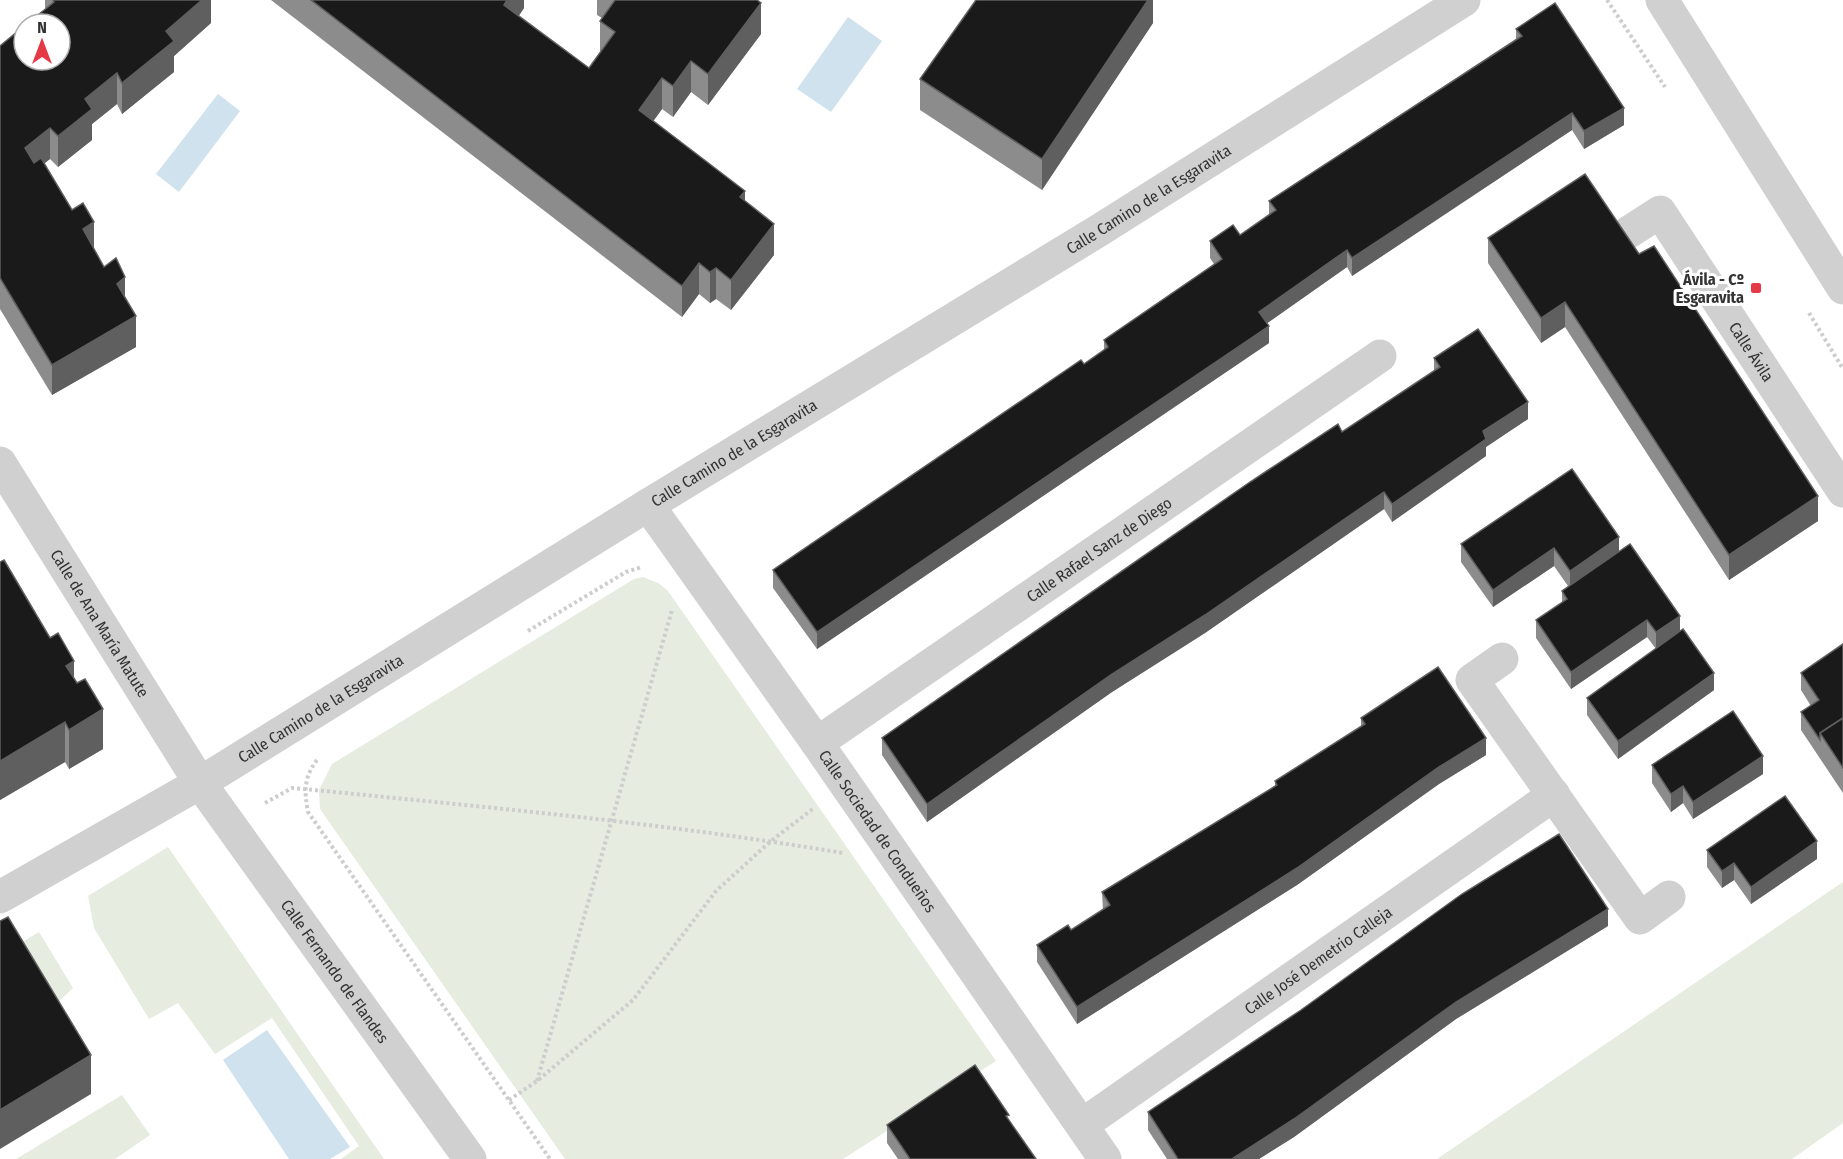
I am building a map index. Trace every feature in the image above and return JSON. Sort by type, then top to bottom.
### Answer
[{"type":"street","name":"Calle Camino de la Esgaravita","points":[[0,897],[200,783],[648,505],[1098,231],[1464,0]]},
{"type":"street","points":[[1662,0],[1843,288]]},
{"type":"street","name":"Calle Ávila","points":[[1629,232],[1660,212],[1843,491]]},
{"type":"street","name":"Calle Rafael Sanz de Diego","points":[[817,742],[1380,356]]},
{"type":"street","name":"Calle de Ana María Matute","points":[[0,463],[200,783]]},
{"type":"street","name":"Calle Sociedad de Condueños","points":[[648,505],[817,742],[1105,1159]]},
{"type":"street","points":[[1502,659],[1472,680],[1640,918],[1669,897]]},
{"type":"street","name":"Calle Fernando de Flandes","points":[[200,783],[470,1159]]},
{"type":"street","name":"Calle José Demetrio Calleja","points":[[1082,1125],[1554,795]]},
{"type":"path","points":[[524,633],[626,572],[639,567],[650,569]]},
{"type":"path","points":[[537,1080],[674,603]]},
{"type":"path","points":[[320,756],[309,770],[304,789],[308,812],[550,1159]]},
{"type":"path","points":[[230,823],[292,788],[611,822],[771,841],[851,854]]},
{"type":"path","points":[[509,1100],[537,1080],[633,1000],[716,891],[771,841],[817,806]]},
{"type":"shaded area","points":[[643,577],[658,583],[668,591],[996,1061],[843,1159],[565,1159],[320,809],[319,790],[332,764],[634,579]]},
{"type":"shaded area","points":[[168,847],[384,1159],[341,1159],[359,1146],[272,1018],[215,1054],[178,1003],[149,1019],[94,928],[88,896]]},
{"type":"shaded area","points":[[1843,882],[1843,1123],[1792,1159],[1437,1159]]},
{"type":"shaded area","points":[[39,932],[73,988],[55,1005],[19,944]]},
{"type":"shaded area","points":[[122,1095],[150,1135],[115,1159],[16,1159]]},
{"type":"water","points":[[848,17],[882,41],[831,112],[797,89]]},
{"type":"water","points":[[218,94],[240,111],[179,192],[156,174]]},
{"type":"water","points":[[267,1030],[350,1147],[330,1159],[289,1159],[223,1060]]},
{"type":"building","points":[[53,0],[202,0],[166,31],[174,41],[122,83],[117,73],[85,99],[92,109],[58,136],[50,128],[25,148],[34,163],[41,158],[72,210],[83,203],[94,222],[83,229],[104,267],[116,258],[125,277],[117,284],[136,316],[52,365],[0,278],[0,46],[12,36],[12,72],[72,72],[72,12],[42,12],[54,2]]},
{"type":"building","points":[[311,0],[507,0],[504,5],[589,68],[615,32],[600,21],[615,0],[757,0],[761,3],[708,74],[691,61],[673,86],[662,78],[639,110],[745,191],[740,197],[774,224],[731,280],[716,268],[710,272],[699,263],[682,286]]},
{"type":"building","points":[[976,0],[1148,0],[1042,159],[920,79]]},
{"type":"building","points":[[1555,3],[1624,108],[1584,131],[1572,113],[1352,258],[1347,250],[1259,312],[1269,326],[817,632],[773,570],[1081,360],[1084,364],[1108,347],[1104,340],[1222,259],[1210,241],[1233,225],[1240,235],[1276,210],[1269,201],[1522,36],[1516,29]]},
{"type":"building","points":[[1585,174],[1639,254],[1654,246],[1818,496],[1729,555],[1565,302],[1541,318],[1488,238]]},
{"type":"building","points":[[1478,329],[1528,402],[1483,431],[1486,439],[1392,504],[1384,492],[1205,615],[1112,674],[927,804],[882,738],[1250,482],[1338,424],[1342,432],[1440,367],[1434,358]]},
{"type":"building","points":[[1572,469],[1619,537],[1570,571],[1554,548],[1493,590],[1461,544]]},
{"type":"building","points":[[1630,544],[1680,616],[1656,632],[1647,620],[1571,672],[1536,620],[1567,599],[1562,591]]},
{"type":"building","points":[[4,560],[50,638],[58,633],[74,661],[66,666],[77,683],[85,679],[103,709],[69,730],[65,722],[0,761],[0,562]]},
{"type":"building","points":[[1683,629],[1714,673],[1618,741],[1587,698]]},
{"type":"building","points":[[1843,644],[1843,718],[1820,733],[1820,740],[1801,712],[1819,700],[1801,673]]},
{"type":"building","points":[[1438,667],[1486,738],[1439,767],[1297,868],[1077,1007],[1037,945],[1068,925],[1071,930],[1110,905],[1102,892],[1277,785],[1275,781],[1365,724],[1361,718]]},
{"type":"building","points":[[1733,711],[1763,756],[1693,802],[1683,786],[1671,794],[1652,765]]},
{"type":"building","points":[[1843,718],[1843,768],[1820,733]]},
{"type":"building","points":[[1785,796],[1817,841],[1751,887],[1734,863],[1722,871],[1707,850]]},
{"type":"building","points":[[1559,834],[1608,909],[1456,1002],[1294,1119],[1232,1159],[1178,1159],[1148,1112],[1301,1010],[1462,894]]},
{"type":"building","points":[[8,917],[91,1055],[0,1110],[0,921]]},
{"type":"building","points":[[975,1065],[1036,1159],[910,1159],[887,1125]]},
{"type":"place","name":"Ávila - Cº Esgaravita","points":[[1756,288]]}]
